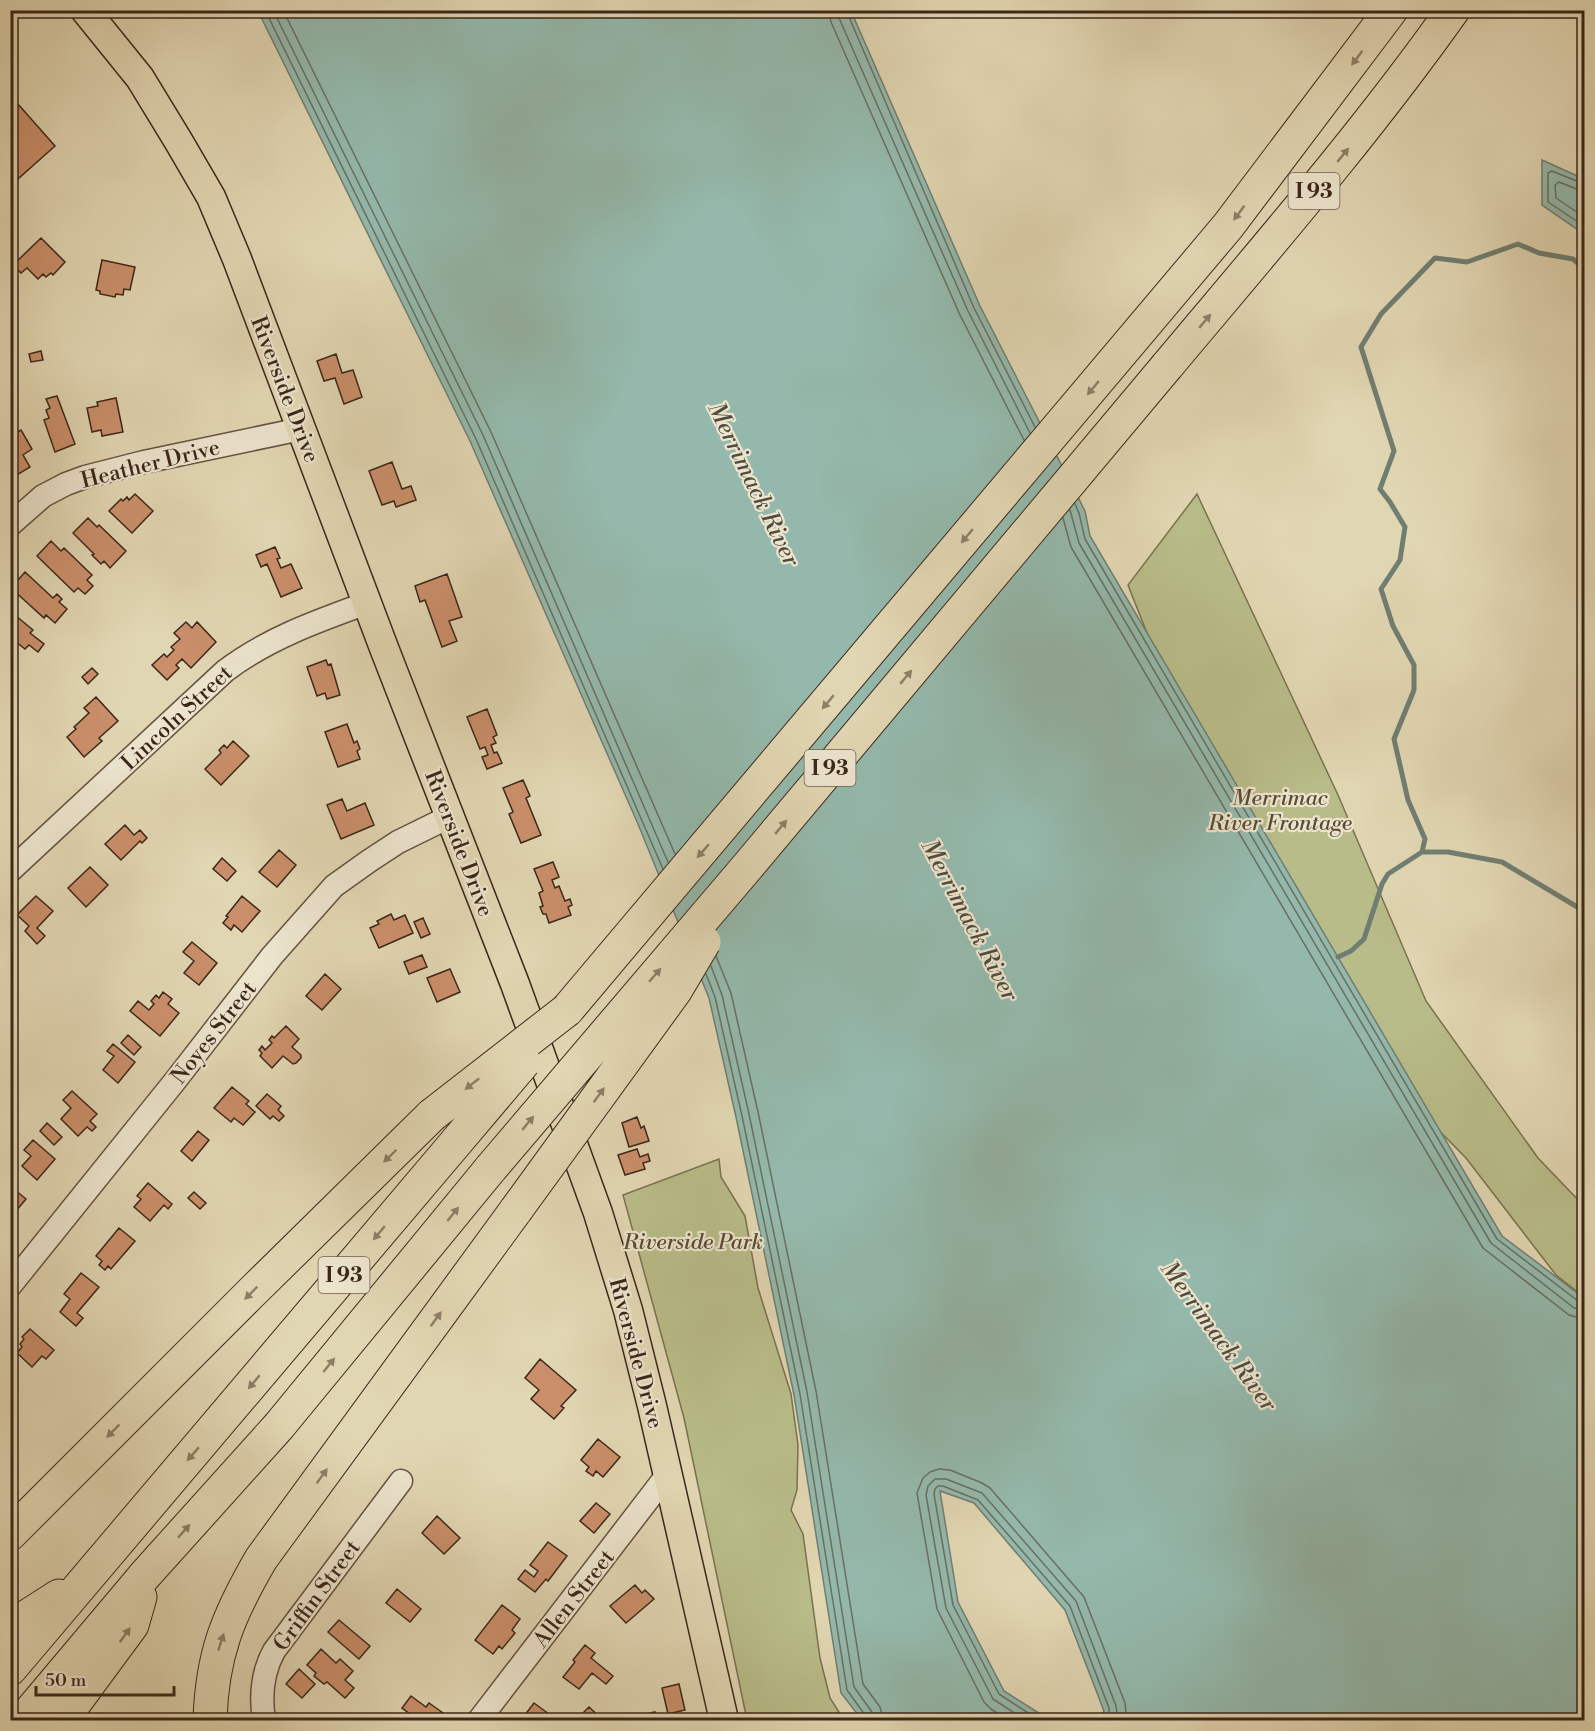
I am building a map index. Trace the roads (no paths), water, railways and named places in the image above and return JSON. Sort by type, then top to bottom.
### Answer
[{"type":"highway","name":"I 93","points":[[10,1669],[1131,343],[1228,226],[1391,10]]},
{"type":"highway","name":"I 93","points":[[23,1720],[63,1703],[146,1575],[279,1426],[491,1168],[748,867],[1314,191],[1454,10]]},
{"type":"highway","points":[[210,1720],[213,1679],[222,1638],[239,1597],[261,1559],[675,991],[748,867]]},
{"type":"highway","points":[[10,1534],[432,1115],[567,1010]]},
{"type":"highway","points":[[10,1631],[86,1579]]},
{"type":"main road","name":"Riverside Drive","points":[[86,10],[140,78],[211,197],[237,259],[449,817],[519,994],[598,1213],[628,1310],[724,1720]]},
{"type":"street","name":"Heather Drive","points":[[10,525],[43,496],[85,477],[144,462],[301,429]]},
{"type":"street","name":"Lincoln Street","points":[[10,871],[225,671],[248,653],[317,621],[367,603]]},
{"type":"street","name":"Noyes Street","points":[[10,1286],[272,956],[334,886],[398,842],[449,817]]},
{"type":"street","name":"Allen Street","points":[[479,1720],[667,1475]]},
{"type":"street","name":"Griffin Street","points":[[264,1720],[261,1693],[263,1679],[271,1658],[400,1481]]},
{"type":"water","name":"Merrimack River","points":[[258,11],[851,11],[980,306],[1085,511],[1090,536],[1502,1236],[1584,1298],[1584,1720],[1096,1720],[1104,1711],[1065,1610],[974,1503],[940,1491],[958,1602],[1004,1691],[1050,1720],[862,1720],[841,1693],[794,1395],[709,998],[638,824],[470,441]]},
{"type":"water","points":[[1542,160],[1584,179],[1584,234],[1542,205]]},
{"type":"waterway","points":[[1338,957],[1351,951],[1364,939],[1382,884],[1388,874],[1422,852],[1425,839],[1408,800],[1394,739],[1414,690],[1414,665],[1393,626],[1381,589],[1400,560],[1405,527],[1380,489],[1394,451],[1361,347],[1381,314],[1435,258],[1467,262],[1518,244],[1539,253],[1573,259],[1584,269]]},
{"type":"waterway","points":[[1422,852],[1448,852],[1502,862],[1584,911]]},
{"type":"park label","name":"Merrimac River Frontage","points":[[1280,810]]},
{"type":"park label","name":"Riverside Park","points":[[693,1241]]}]
